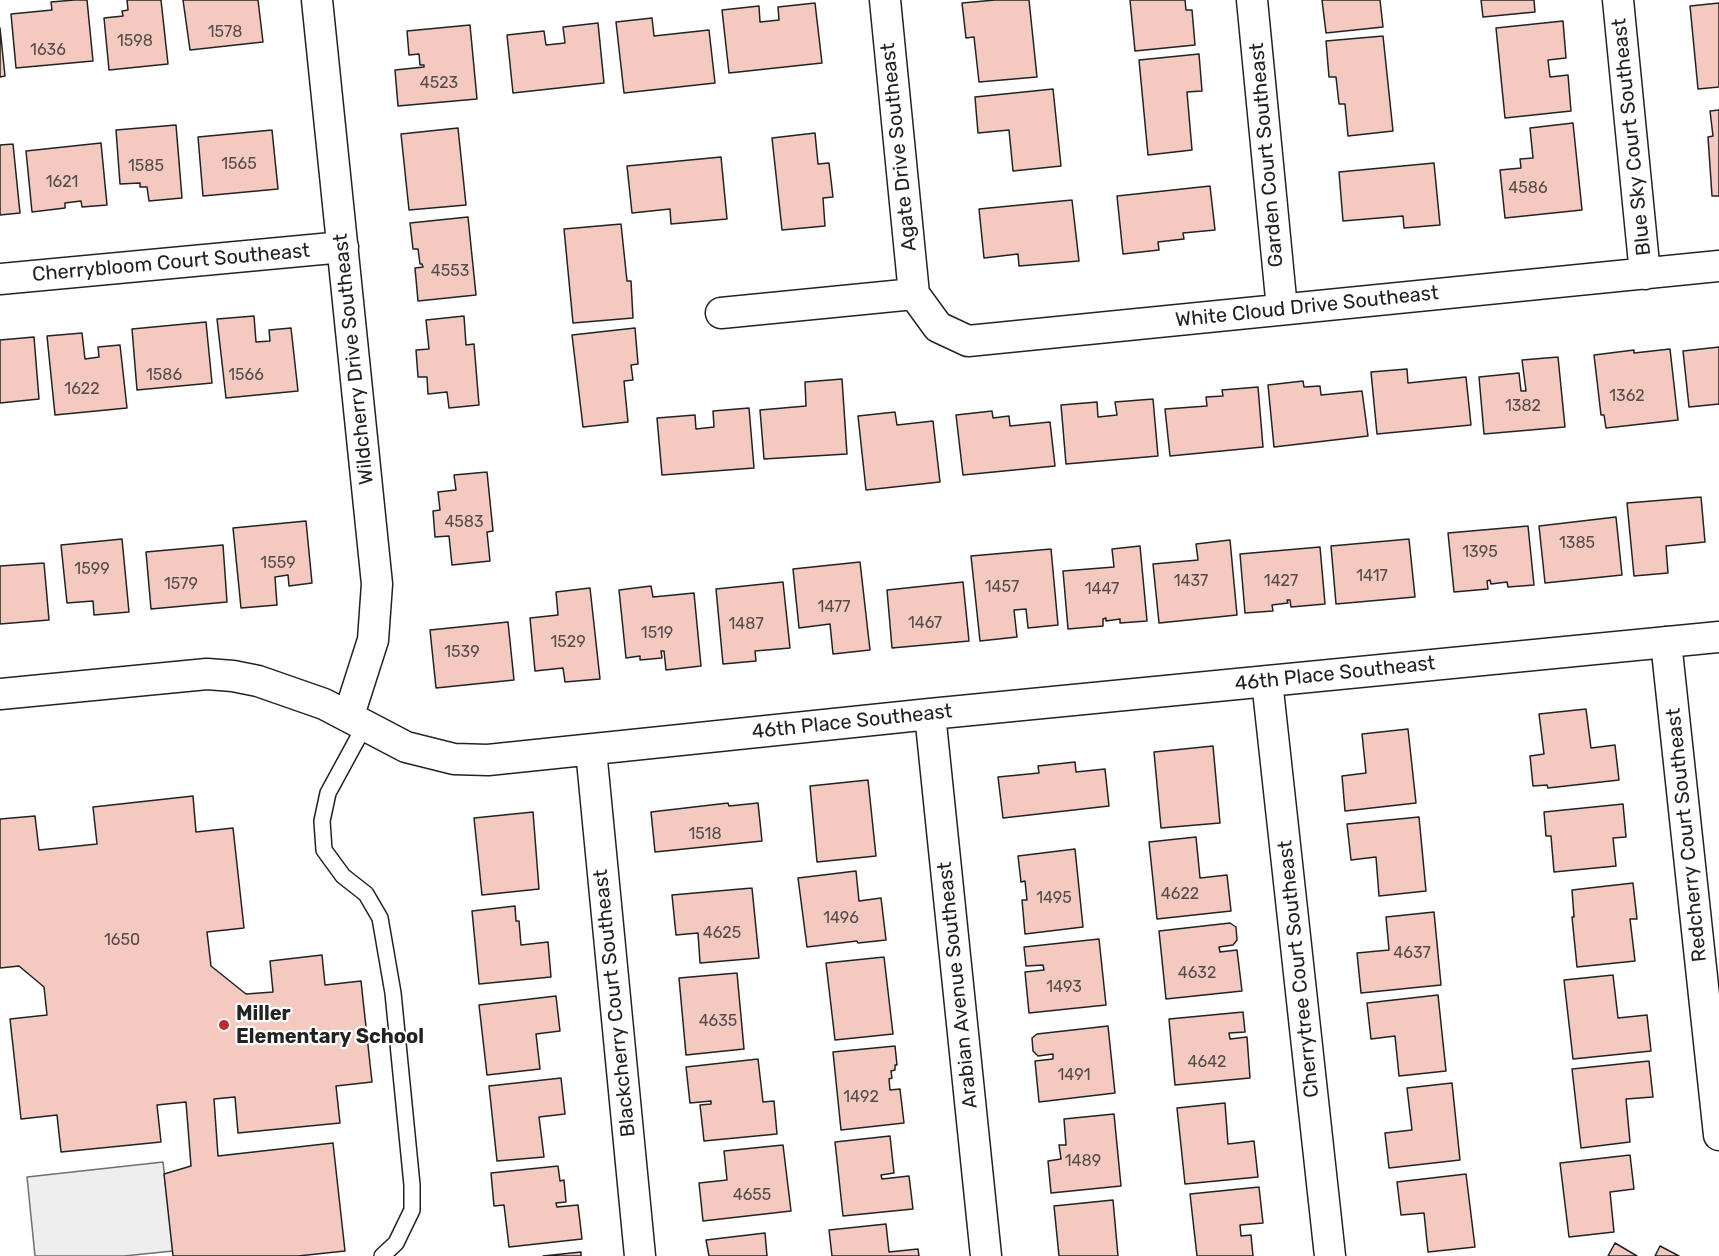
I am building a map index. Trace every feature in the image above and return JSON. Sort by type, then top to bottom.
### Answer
[{"type":"street","name":"Wildcherry Drive Southeast","points":[[317,0],[377,584],[374,640],[359,688],[357,720]]},
{"type":"street","name":"Agate Drive Southeast","points":[[885,0],[914,294]]},
{"type":"street","name":"Garden Court Southeast","points":[[1252,0],[1282,309]]},
{"type":"street","name":"Blue Sky Court Southeast","points":[[1618,0],[1645,274]]},
{"type":"street","name":"Cherrybloom Court Southeast","points":[[0,279],[343,247]]},
{"type":"street","name":"White Cloud Drive Southeast","points":[[914,294],[938,327],[968,341],[1719,266]]},
{"type":"street","points":[[721,313],[914,294]]},
{"type":"street","name":"46th Place Southeast","points":[[0,694],[207,674],[233,676],[258,681],[324,704],[406,747],[454,759],[488,760],[930,714],[1719,637]]},
{"type":"street","name":"Redcherry Court Southeast","points":[[1666,642],[1719,1134]]},
{"type":"street","name":"Cherrytree Court Southeast","points":[[1267,681],[1330,1256]]},
{"type":"street","name":"Arabian Avenue Southeast","points":[[930,714],[986,1256]]},
{"type":"street","name":"Blackcherry Court Southeast","points":[[591,750],[640,1256]]},
{"type":"lane","points":[[357,720],[328,793],[322,821],[324,850],[343,876],[366,894],[380,918],[393,993],[412,1185],[412,1210],[396,1243],[382,1256]]},
{"type":"shaded area","points":[[163,1162],[173,1251],[124,1256],[35,1256],[27,1177]]},
{"type":"building","points":[[87,0],[93,61],[16,68],[11,14],[52,10],[51,2]]},
{"type":"building","points":[[127,0],[161,0],[168,64],[109,70],[104,18],[123,16],[122,11],[128,10]]},
{"type":"building","points":[[183,0],[258,0],[263,42],[190,50]]},
{"type":"building","points":[[1029,0],[1037,77],[979,82],[974,37],[966,38],[962,3]]},
{"type":"building","points":[[1130,0],[1185,0],[1186,10],[1192,10],[1195,45],[1135,51]]},
{"type":"building","points":[[1322,0],[1380,0],[1383,27],[1326,33]]},
{"type":"building","points":[[1481,0],[1534,0],[1535,12],[1483,17]]},
{"type":"building","points":[[815,3],[822,63],[729,73],[722,10],[759,6],[760,22],[779,20],[778,7]]},
{"type":"building","points":[[1719,3],[1719,87],[1698,89],[1690,6]]},
{"type":"building","points":[[652,18],[654,36],[709,30],[715,83],[624,93],[616,22]]},
{"type":"building","points":[[1563,21],[1566,58],[1548,60],[1550,77],[1568,75],[1571,111],[1505,118],[1496,28]]},
{"type":"building","points":[[598,23],[604,83],[513,93],[507,35],[544,31],[546,45],[565,43],[563,27]]},
{"type":"building","points":[[470,25],[477,99],[398,106],[395,70],[424,67],[420,65],[419,54],[409,55],[407,31]]},
{"type":"building","points":[[0,28],[5,76],[0,77]]},
{"type":"building","points":[[1383,36],[1393,131],[1348,136],[1345,104],[1339,104],[1336,77],[1329,77],[1326,41]]},
{"type":"building","points":[[1199,54],[1202,91],[1187,92],[1192,150],[1148,155],[1139,60]]},
{"type":"building","points":[[1053,89],[1061,166],[1013,171],[1009,130],[978,133],[975,97]]},
{"type":"building","points":[[1719,110],[1719,196],[1712,196],[1708,137],[1713,136],[1710,111]]},
{"type":"building","points":[[1573,123],[1582,210],[1505,218],[1500,170],[1521,168],[1520,159],[1533,158],[1530,128]]},
{"type":"building","points":[[176,125],[182,198],[149,201],[147,187],[140,187],[140,183],[120,184],[116,130]]},
{"type":"building","points":[[458,128],[466,205],[409,210],[401,134]]},
{"type":"building","points":[[272,130],[278,189],[203,196],[198,137]]},
{"type":"building","points":[[815,133],[818,164],[829,163],[833,197],[823,198],[825,226],[782,230],[772,138]]},
{"type":"building","points":[[101,143],[107,205],[82,207],[81,201],[65,203],[65,208],[32,212],[26,151]]},
{"type":"building","points":[[13,144],[20,213],[0,215],[0,145]]},
{"type":"building","points":[[721,157],[727,219],[671,224],[670,209],[632,213],[627,166]]},
{"type":"building","points":[[1434,163],[1440,225],[1404,228],[1403,216],[1343,221],[1339,172]]},
{"type":"building","points":[[1210,186],[1215,230],[1183,233],[1184,239],[1158,242],[1159,250],[1123,254],[1117,196]]},
{"type":"building","points":[[1072,200],[1079,261],[1019,266],[1018,254],[984,258],[979,209]]},
{"type":"building","points":[[468,217],[476,295],[418,301],[415,268],[423,267],[420,264],[418,249],[413,249],[410,223]]},
{"type":"building","points":[[621,224],[627,281],[631,281],[633,318],[573,323],[564,229]]},
{"type":"building","points":[[254,316],[256,342],[270,341],[269,330],[291,328],[298,391],[226,398],[217,319]]},
{"type":"building","points":[[464,316],[466,345],[474,344],[479,405],[449,408],[447,392],[428,394],[427,377],[418,377],[416,350],[429,349],[426,320]]},
{"type":"building","points":[[206,322],[212,383],[137,390],[132,329]]},
{"type":"building","points":[[635,328],[638,364],[631,365],[633,380],[624,381],[628,422],[583,427],[572,335]]},
{"type":"building","points":[[82,333],[85,359],[99,357],[98,347],[120,345],[127,408],[55,415],[47,336]]},
{"type":"building","points":[[34,337],[39,399],[0,403],[0,340]]},
{"type":"building","points":[[1719,347],[1719,404],[1689,407],[1683,351]]},
{"type":"building","points":[[1670,349],[1678,420],[1606,428],[1604,415],[1601,415],[1594,355],[1634,350],[1634,353]]},
{"type":"building","points":[[1558,357],[1565,427],[1484,434],[1479,377],[1519,373],[1521,391],[1526,391],[1522,360]]},
{"type":"building","points":[[1407,369],[1408,383],[1466,377],[1471,425],[1377,434],[1371,372]]},
{"type":"building","points":[[842,379],[847,454],[764,459],[760,410],[806,406],[805,382]]},
{"type":"building","points":[[1303,381],[1304,387],[1320,386],[1321,395],[1362,391],[1368,436],[1274,447],[1268,385]]},
{"type":"building","points":[[1258,387],[1263,447],[1170,456],[1165,409],[1207,406],[1206,397],[1223,396],[1222,390]]},
{"type":"building","points":[[1153,399],[1158,456],[1066,464],[1061,405],[1097,402],[1098,417],[1117,415],[1115,402]]},
{"type":"building","points":[[749,408],[754,468],[662,475],[657,418],[695,415],[696,429],[714,427],[713,411]]},
{"type":"building","points":[[992,411],[993,418],[1009,416],[1010,426],[1050,422],[1055,466],[963,475],[956,415]]},
{"type":"building","points":[[895,412],[897,425],[933,421],[940,482],[866,490],[858,416]]},
{"type":"building","points":[[487,472],[493,531],[487,532],[490,561],[452,565],[449,536],[435,537],[433,511],[440,510],[438,492],[456,490],[454,475]]},
{"type":"building","points":[[1701,497],[1705,542],[1666,546],[1668,573],[1634,576],[1627,503]]},
{"type":"building","points":[[1616,517],[1622,575],[1545,583],[1539,526]]},
{"type":"building","points":[[306,521],[312,583],[289,586],[288,575],[275,577],[277,605],[241,608],[233,528]]},
{"type":"building","points":[[1528,526],[1534,585],[1508,587],[1507,582],[1491,584],[1490,580],[1487,581],[1488,589],[1454,592],[1448,533]]},
{"type":"building","points":[[122,539],[129,612],[94,615],[93,601],[67,603],[61,545]]},
{"type":"building","points":[[1409,539],[1415,597],[1336,604],[1331,546]]},
{"type":"building","points":[[1230,540],[1237,615],[1159,623],[1153,564],[1198,560],[1196,544]]},
{"type":"building","points":[[223,545],[227,602],[151,609],[146,552]]},
{"type":"building","points":[[1140,546],[1147,621],[1120,623],[1120,619],[1106,621],[1106,618],[1103,619],[1103,626],[1068,629],[1063,571],[1114,567],[1112,549]]},
{"type":"building","points":[[1320,547],[1325,604],[1291,607],[1290,600],[1287,600],[1288,603],[1272,605],[1273,611],[1245,613],[1240,554]]},
{"type":"building","points":[[1051,549],[1058,625],[1028,628],[1026,609],[1014,610],[1017,637],[980,641],[971,556]]},
{"type":"building","points":[[860,562],[870,650],[833,654],[830,624],[799,628],[793,569]]},
{"type":"building","points":[[44,563],[49,620],[0,624],[0,566]]},
{"type":"building","points":[[783,582],[790,648],[755,651],[756,661],[723,664],[716,589]]},
{"type":"building","points":[[963,582],[969,641],[892,648],[887,590]]},
{"type":"building","points":[[651,586],[653,597],[694,593],[701,666],[666,670],[664,651],[661,651],[662,658],[640,660],[640,656],[626,658],[619,590]]},
{"type":"building","points":[[590,588],[600,679],[565,682],[563,668],[535,671],[530,618],[558,615],[556,592]]},
{"type":"building","points":[[508,622],[514,680],[436,688],[430,630]]},
{"type":"building","points":[[1586,709],[1591,748],[1615,745],[1619,780],[1548,788],[1547,785],[1533,786],[1530,756],[1544,754],[1539,714]]},
{"type":"building","points":[[1408,729],[1416,803],[1345,811],[1342,776],[1366,773],[1362,734]]},
{"type":"building","points":[[1213,746],[1220,823],[1161,828],[1154,752]]},
{"type":"building","points":[[1075,762],[1076,772],[1105,769],[1109,806],[1003,818],[998,777],[1039,773],[1038,766]]},
{"type":"building","points":[[868,780],[876,856],[817,862],[810,786]]},
{"type":"building","points":[[193,796],[196,832],[233,828],[244,928],[207,932],[211,966],[246,994],[273,992],[270,961],[322,955],[325,985],[361,981],[372,1082],[336,1086],[340,1123],[238,1133],[235,1097],[214,1099],[218,1156],[333,1143],[345,1251],[298,1256],[173,1256],[164,1174],[191,1166],[186,1102],[157,1105],[161,1142],[61,1152],[57,1115],[21,1119],[10,1019],[47,1015],[44,987],[19,966],[0,968],[0,819],[35,816],[39,850],[97,844],[93,807]]},
{"type":"building","points":[[728,803],[729,806],[758,803],[762,841],[655,852],[651,812]]},
{"type":"building","points":[[1623,804],[1626,837],[1613,838],[1616,866],[1554,872],[1551,836],[1546,836],[1544,812]]},
{"type":"building","points":[[533,812],[539,889],[482,895],[474,818]]},
{"type":"building","points":[[1419,817],[1426,891],[1379,896],[1376,857],[1351,860],[1347,824]]},
{"type":"building","points":[[1196,837],[1200,878],[1227,875],[1231,911],[1157,919],[1149,842]]},
{"type":"building","points":[[1075,849],[1083,927],[1025,934],[1022,900],[1027,900],[1025,881],[1021,882],[1018,856]]},
{"type":"building","points":[[856,871],[859,901],[881,898],[886,940],[807,947],[798,878]]},
{"type":"building","points":[[1633,883],[1637,919],[1630,919],[1635,961],[1577,967],[1572,890]]},
{"type":"building","points":[[752,888],[759,958],[700,963],[698,933],[676,935],[672,895]]},
{"type":"building","points":[[515,906],[521,945],[548,942],[551,977],[479,984],[472,911]]},
{"type":"building","points":[[1434,912],[1441,985],[1361,993],[1357,953],[1389,950],[1386,917]]},
{"type":"building","points":[[1230,923],[1236,927],[1237,940],[1233,945],[1219,947],[1220,952],[1237,950],[1242,991],[1166,999],[1159,931]]},
{"type":"building","points":[[1099,939],[1106,1005],[1029,1013],[1025,972],[1044,970],[1043,965],[1026,966],[1024,947]]},
{"type":"building","points":[[884,957],[893,1034],[835,1040],[826,963]]},
{"type":"building","points":[[737,973],[744,1049],[686,1055],[679,978]]},
{"type":"building","points":[[1613,975],[1618,1018],[1647,1015],[1651,1051],[1573,1059],[1564,980]]},
{"type":"building","points":[[1438,995],[1446,1071],[1399,1076],[1395,1036],[1371,1039],[1367,1003]]},
{"type":"building","points":[[556,996],[560,1031],[536,1034],[540,1069],[487,1075],[479,1005]]},
{"type":"building","points":[[1243,1012],[1245,1032],[1229,1033],[1230,1039],[1247,1037],[1250,1078],[1175,1085],[1169,1019]]},
{"type":"building","points":[[1108,1026],[1115,1093],[1039,1102],[1035,1061],[1053,1059],[1053,1054],[1038,1056],[1033,1051],[1032,1038],[1037,1034]]},
{"type":"building","points":[[895,1046],[897,1065],[895,1065],[895,1070],[891,1071],[890,1090],[900,1089],[904,1123],[841,1130],[833,1052]]},
{"type":"building","points":[[758,1059],[763,1102],[774,1101],[777,1134],[704,1141],[700,1105],[711,1104],[711,1101],[690,1103],[686,1067]]},
{"type":"building","points":[[1649,1061],[1653,1097],[1626,1099],[1630,1142],[1581,1148],[1572,1069]]},
{"type":"building","points":[[561,1078],[565,1114],[539,1117],[544,1157],[497,1161],[489,1086]]},
{"type":"building","points":[[1452,1083],[1460,1160],[1389,1168],[1385,1133],[1412,1130],[1407,1088]]},
{"type":"building","points":[[1225,1103],[1228,1144],[1254,1141],[1258,1177],[1185,1184],[1177,1108]]},
{"type":"building","points":[[1114,1114],[1121,1186],[1051,1193],[1048,1161],[1061,1159],[1059,1145],[1066,1145],[1064,1119]]},
{"type":"building","points":[[890,1136],[894,1173],[881,1175],[882,1179],[909,1176],[913,1209],[843,1216],[835,1142]]},
{"type":"building","points":[[783,1145],[791,1211],[703,1221],[699,1183],[727,1180],[724,1151]]},
{"type":"building","points":[[1630,1155],[1634,1189],[1610,1192],[1614,1232],[1569,1237],[1560,1163]]},
{"type":"building","points":[[558,1166],[560,1181],[564,1180],[566,1202],[556,1203],[557,1207],[578,1205],[582,1239],[509,1247],[504,1205],[494,1206],[491,1173]]},
{"type":"building","points":[[1466,1174],[1475,1247],[1428,1252],[1424,1213],[1401,1215],[1397,1182]]},
{"type":"building","points":[[1259,1187],[1263,1223],[1240,1225],[1241,1236],[1251,1235],[1253,1256],[1197,1256],[1190,1194]]},
{"type":"building","points":[[1113,1200],[1118,1256],[1059,1256],[1054,1206]]},
{"type":"building","points":[[886,1224],[889,1252],[918,1249],[919,1256],[832,1256],[829,1230]]},
{"type":"building","points":[[765,1233],[767,1256],[709,1256],[706,1240]]},
{"type":"building","points":[[1615,1243],[1637,1256],[1608,1256]]},
{"type":"building","points":[[1660,1246],[1679,1256],[1655,1256]]},
{"type":"building","points":[[581,1252],[581,1256],[543,1256]]},
{"type":"place","name":"Miller Elementary School","points":[[224,1025]]}]
